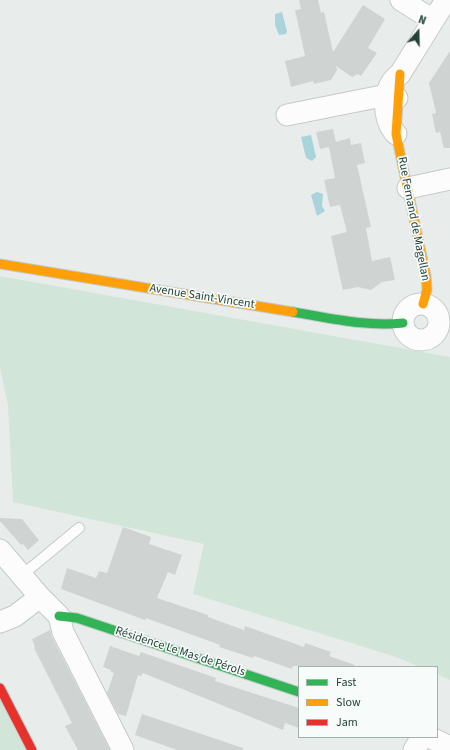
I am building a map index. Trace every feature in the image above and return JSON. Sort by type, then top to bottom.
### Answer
[{"type":"street","points":[[401,0],[433,20]]},
{"type":"street","name":"Rue Fernand de Magellan","points":[[423,304],[427,290],[426,276],[396,134],[390,128],[386,111],[392,97],[393,78],[400,74],[446,0]]},
{"type":"street","points":[[287,115],[364,99],[392,97]]},
{"type":"street","points":[[408,188],[450,179]]},
{"type":"street","name":"Avenue Saint-Vincent","points":[[0,264],[362,323],[384,325],[403,323]]},
{"type":"street","points":[[423,304],[429,306],[437,313],[444,334],[418,339],[408,334],[403,323],[406,313],[413,306],[423,304]]},
{"type":"street","points":[[0,550],[40,597],[59,616],[63,632],[124,750]]},
{"type":"street","points":[[0,622],[15,616],[40,597]]},
{"type":"street","name":"Résidence Le Mas de Pérols","points":[[59,616],[77,618],[298,692]]},
{"type":"street","points":[[0,688],[32,750]]},
{"type":"street","points":[[414,750],[421,738]]},
{"type":"street","points":[[431,738],[450,747]]},
{"type":"lane","points":[[22,576],[79,528]]},
{"type":"green space","points":[[0,276],[450,357],[450,680],[438,674],[438,666],[418,666],[396,657],[193,594],[204,544],[13,502],[8,405],[0,368]]},
{"type":"green space","points":[[0,694],[32,750],[0,750]]},
{"type":"water","points":[[282,12],[287,31],[286,34],[279,35],[275,25],[275,14]]},
{"type":"water","points":[[311,135],[316,157],[312,161],[306,158],[301,137]]},
{"type":"water","points":[[317,192],[323,194],[322,206],[325,211],[317,216],[311,195]]},
{"type":"building","points":[[299,0],[318,0],[321,13],[324,12],[333,52],[363,5],[385,19],[368,48],[377,53],[361,76],[358,74],[352,77],[336,66],[337,70],[331,80],[314,84],[313,81],[291,87],[285,61],[305,56],[295,10],[301,9]]},
{"type":"building","points":[[450,51],[450,148],[444,148],[440,132],[436,133],[432,114],[436,113],[429,83]]},
{"type":"building","points":[[333,129],[336,142],[350,138],[351,145],[361,143],[365,163],[357,165],[371,227],[366,228],[372,261],[390,257],[395,280],[382,282],[371,290],[358,287],[343,290],[331,236],[347,232],[340,205],[330,207],[324,180],[335,178],[329,147],[320,149],[316,132]]},
{"type":"building","points":[[0,518],[22,519],[39,540],[28,550],[23,544],[21,545],[0,521]]},
{"type":"building","points":[[123,527],[151,537],[149,544],[182,555],[175,575],[168,572],[157,598],[208,615],[208,617],[244,630],[245,626],[304,647],[305,643],[331,652],[329,656],[355,665],[293,666],[292,669],[254,656],[253,658],[219,647],[220,645],[212,642],[146,618],[145,620],[61,589],[67,568],[96,578],[99,571],[107,573]]},
{"type":"building","points":[[50,630],[52,637],[110,750],[78,750],[65,726],[72,723],[34,648],[32,639]]},
{"type":"building","points":[[110,646],[139,656],[141,652],[216,678],[215,681],[298,708],[298,728],[285,723],[283,730],[143,673],[141,676],[138,675],[126,716],[118,714],[107,693],[114,673],[103,667]]},
{"type":"building","points":[[142,714],[243,748],[243,750],[177,750],[135,735]]},
{"type":"traffic: fast","points":[[293,312],[362,323],[403,323]]},
{"type":"traffic: fast","points":[[59,616],[77,618],[298,692]]},
{"type":"traffic: slow","points":[[400,74],[396,134],[426,276],[427,290],[423,304]]},
{"type":"traffic: slow","points":[[0,264],[293,312]]},
{"type":"traffic: jam","points":[[0,688],[32,750]]}]
